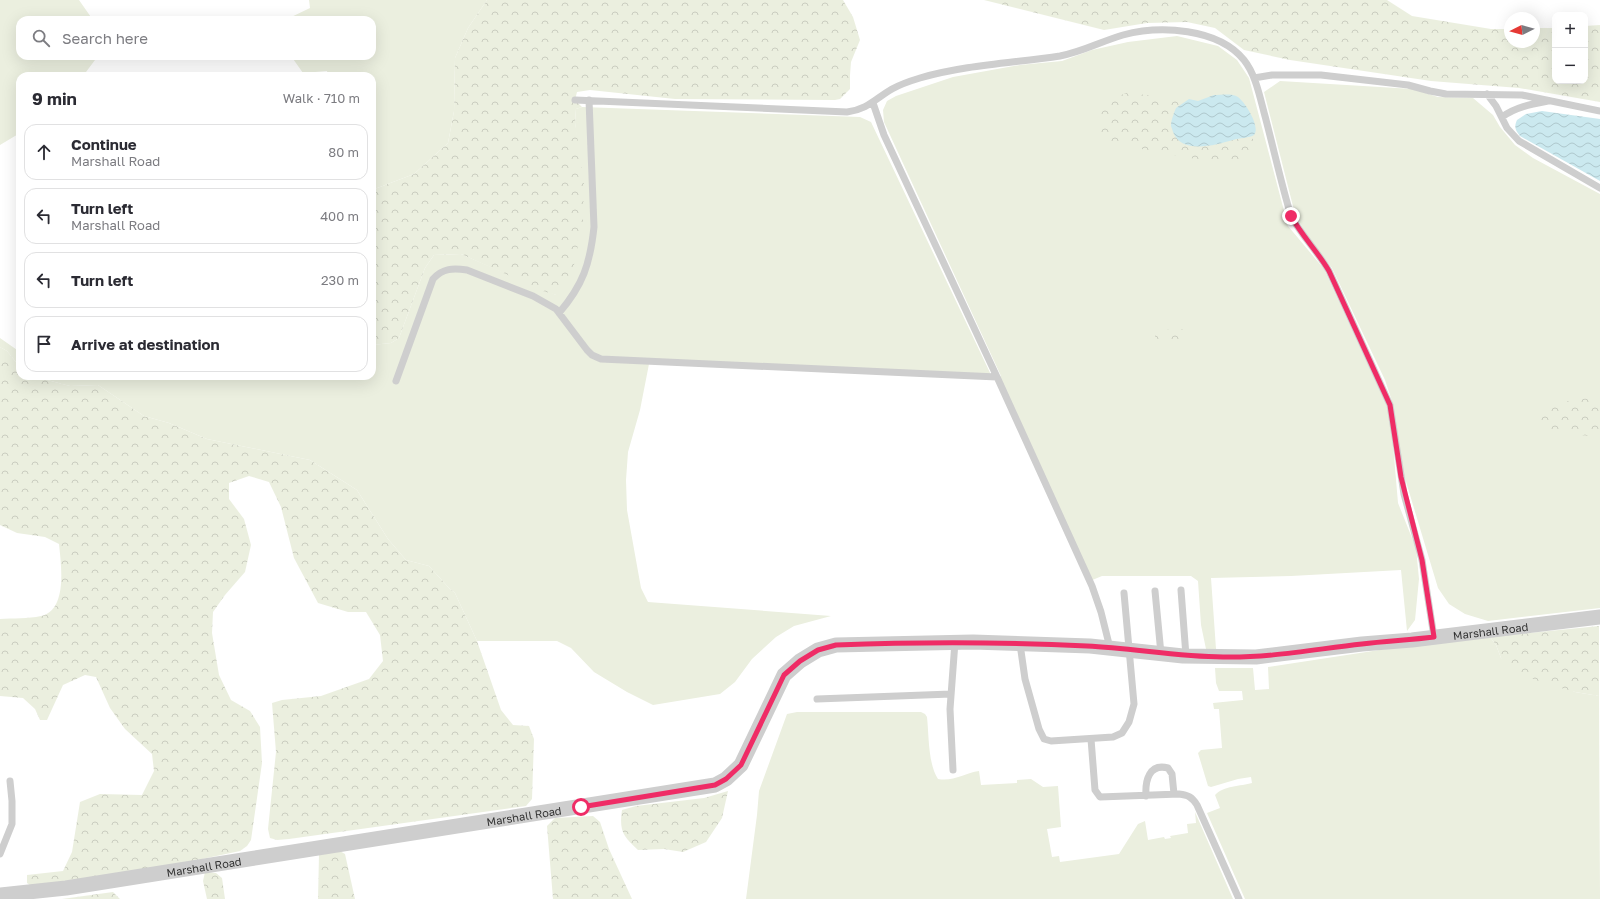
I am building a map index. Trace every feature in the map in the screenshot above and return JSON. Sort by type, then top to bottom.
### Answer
[{"type":"street","name":"Marshall Road","points":[[0,895],[66,888],[715,785],[726,779],[741,765],[784,675],[800,661],[818,650],[836,645],[955,642],[1110,648],[1186,656],[1256,656],[1600,617]]},
{"type":"lane","points":[[575,100],[843,112],[863,109],[904,83],[921,78],[991,64],[1062,55],[1124,35],[1158,30],[1182,31],[1204,35],[1223,42],[1244,60],[1254,78],[1291,216],[1299,231],[1322,259],[1329,271],[1390,405],[1401,477],[1422,560],[1434,637]]},
{"type":"lane","points":[[1254,78],[1272,75],[1321,75],[1408,84],[1446,94],[1522,95],[1600,111]]},
{"type":"lane","points":[[1487,94],[1496,106],[1511,134],[1518,141],[1600,188]]},
{"type":"lane","points":[[560,313],[584,276],[592,247],[594,208],[589,100]]},
{"type":"lane","points":[[1502,117],[1508,112],[1550,101]]},
{"type":"lane","points":[[873,103],[884,135],[997,377],[1092,586],[1101,612],[1110,648]]},
{"type":"lane","points":[[396,381],[433,279],[442,271],[456,268],[467,270],[533,296],[556,309],[592,356],[601,359],[997,377]]},
{"type":"lane","points":[[1181,590],[1186,656]]},
{"type":"lane","points":[[1156,591],[1161,654]]},
{"type":"lane","points":[[1020,644],[1024,679],[1039,729],[1044,739],[1051,741],[1091,739],[1107,738],[1118,735],[1130,721],[1134,704],[1124,593]]},
{"type":"lane","points":[[953,770],[950,732],[955,642]]},
{"type":"lane","points":[[817,699],[951,694]]},
{"type":"lane","points":[[1091,739],[1095,790],[1100,798],[1174,794],[1187,795],[1192,798],[1197,805],[1239,899]]},
{"type":"lane","points":[[1146,796],[1147,778],[1153,771],[1164,767],[1168,768],[1172,774],[1174,794]]},
{"type":"lane","points":[[0,854],[12,824],[10,781]]},
{"type":"green space","points":[[0,0],[79,0],[90,16],[16,16],[16,60],[95,60],[86,72],[16,72],[16,135],[0,145]]},
{"type":"green space","points":[[309,0],[487,0],[468,28],[455,58],[454,111],[448,143],[414,174],[376,188],[376,72],[302,72],[294,60],[376,60],[376,16],[293,16],[310,8]]},
{"type":"green space","points":[[487,0],[843,0],[853,17],[860,40],[851,62],[850,89],[840,99],[835,100],[675,99],[590,90],[577,92],[575,100],[582,107],[576,109],[575,122],[584,181],[583,221],[574,265],[559,294],[556,295],[543,291],[461,254],[434,255],[425,268],[399,338],[391,343],[376,345],[376,188],[414,174],[448,143],[454,111],[455,58],[468,28]]},
{"type":"green space","points":[[984,0],[1387,0],[1412,16],[1491,29],[1504,29],[1504,48],[1540,48],[1540,28],[1552,28],[1552,84],[1588,84],[1588,26],[1600,25],[1600,102],[1519,88],[1431,81],[1290,60],[1244,50],[1215,28],[1187,22],[1147,23],[1104,30]]},
{"type":"green space","points":[[1177,36],[1218,46],[1237,60],[1249,78],[1288,226],[1324,269],[1386,404],[1391,421],[1398,503],[1416,548],[1419,579],[1415,620],[1407,631],[1401,570],[1291,576],[1211,578],[1216,649],[1206,649],[1201,625],[1198,581],[1191,576],[1102,576],[1090,581],[997,377],[1001,376],[884,122],[883,110],[887,101],[896,96],[953,77],[1020,65],[1062,61],[1092,50],[1128,42]]},
{"type":"green space","points":[[1280,81],[1413,89],[1438,97],[1473,98],[1493,115],[1500,127],[1515,145],[1533,158],[1600,194],[1600,608],[1488,621],[1465,614],[1449,604],[1438,588],[1404,475],[1392,401],[1385,380],[1332,268],[1306,234],[1295,214],[1264,92]]},
{"type":"green space","points":[[1126,93],[1189,99],[1176,108],[1237,139],[1250,137],[1256,141],[1255,144],[1252,151],[1243,159],[1236,162],[1225,162],[1207,161],[1157,152],[1103,139],[1098,128],[1101,113],[1114,98]]},
{"type":"green space","points":[[582,107],[860,117],[871,122],[992,377],[649,364],[640,410],[628,452],[626,480],[627,510],[641,588],[648,602],[831,616],[794,626],[776,637],[752,659],[735,682],[720,694],[653,705],[627,692],[594,672],[571,648],[557,641],[477,641],[455,593],[429,566],[406,560],[388,539],[357,490],[310,460],[207,439],[169,423],[144,416],[98,385],[70,386],[47,380],[376,380],[376,345],[391,343],[399,338],[425,268],[434,255],[461,254],[556,295],[577,141],[575,122],[576,109]]},
{"type":"green space","points":[[1180,327],[1186,333],[1181,338],[1158,344],[1155,340],[1155,335],[1162,331]]},
{"type":"green space","points":[[0,338],[16,349],[16,362],[7,351],[0,347]]},
{"type":"green space","points":[[0,347],[7,351],[16,362],[16,380],[47,380],[70,386],[98,385],[144,416],[169,423],[207,439],[310,460],[357,490],[388,539],[406,560],[429,566],[455,593],[477,641],[501,710],[513,725],[529,726],[534,739],[532,799],[526,806],[289,839],[277,840],[270,838],[268,829],[276,752],[272,703],[282,700],[321,696],[369,679],[383,661],[380,635],[366,612],[348,612],[318,603],[294,558],[281,507],[269,482],[249,476],[229,483],[229,499],[244,519],[251,545],[245,572],[225,595],[213,612],[212,633],[219,675],[231,700],[250,711],[260,727],[262,763],[251,840],[247,846],[240,851],[155,869],[33,887],[27,883],[27,875],[63,871],[72,852],[80,802],[100,794],[142,795],[154,771],[152,754],[125,729],[110,708],[96,677],[85,675],[63,685],[47,720],[40,720],[35,709],[23,698],[0,696],[0,619],[36,617],[50,612],[59,596],[61,585],[61,563],[59,544],[45,537],[17,533],[0,525]]},
{"type":"green space","points":[[1600,397],[1600,437],[1550,432],[1544,429],[1540,424],[1539,419],[1541,413],[1555,404]]},
{"type":"green space","points":[[1599,626],[1599,696],[1575,692],[1540,682],[1508,667],[1501,658],[1496,645],[1490,637]]},
{"type":"green space","points":[[1490,637],[1496,645],[1501,658],[1575,692],[1599,696],[1600,899],[1245,899],[1207,813],[1220,808],[1215,795],[1218,792],[1227,788],[1252,783],[1251,777],[1238,779],[1211,787],[1208,786],[1198,753],[1201,750],[1222,748],[1219,709],[1214,709],[1213,703],[1243,700],[1242,691],[1219,691],[1216,683],[1215,668],[1253,668],[1255,690],[1269,689],[1268,667],[1412,645]]},
{"type":"green space","points":[[797,712],[921,712],[927,717],[932,766],[938,779],[949,779],[979,771],[981,785],[1017,783],[1017,780],[1031,779],[1043,787],[1058,786],[1061,827],[1047,829],[1052,857],[1059,856],[1060,862],[1119,854],[1138,824],[1145,821],[1148,840],[1164,837],[1165,839],[1171,838],[1170,836],[1188,833],[1187,824],[1196,823],[1195,812],[1233,899],[746,899],[759,791],[787,714]]},
{"type":"green space","points":[[728,791],[722,818],[706,842],[683,852],[664,849],[638,850],[623,833],[621,823],[622,810],[636,806],[704,798]]},
{"type":"green space","points":[[593,816],[600,822],[609,849],[632,899],[553,899],[547,826],[555,818]]},
{"type":"green space","points":[[338,850],[345,854],[355,899],[318,899],[319,855]]},
{"type":"green space","points":[[205,872],[216,873],[222,878],[225,899],[207,899],[203,881]]},
{"type":"green space","points":[[113,892],[120,899],[62,899]]},
{"type":"water","points":[[1214,95],[1233,95],[1241,100],[1248,109],[1254,121],[1256,131],[1254,135],[1208,146],[1191,146],[1184,144],[1177,139],[1171,126],[1176,108],[1189,99],[1198,101]]},
{"type":"water","points":[[1542,111],[1600,119],[1600,181],[1520,136],[1516,128],[1517,120],[1526,114]]},
{"type":"route","points":[[581,807],[715,785],[726,779],[741,765],[784,675],[790,668],[818,650],[836,645],[928,642],[1054,644],[1090,646],[1183,656],[1224,657],[1289,653],[1434,637],[1425,574],[1418,542],[1404,494],[1393,416],[1390,405],[1329,271],[1322,259],[1299,231],[1291,216]]}]
